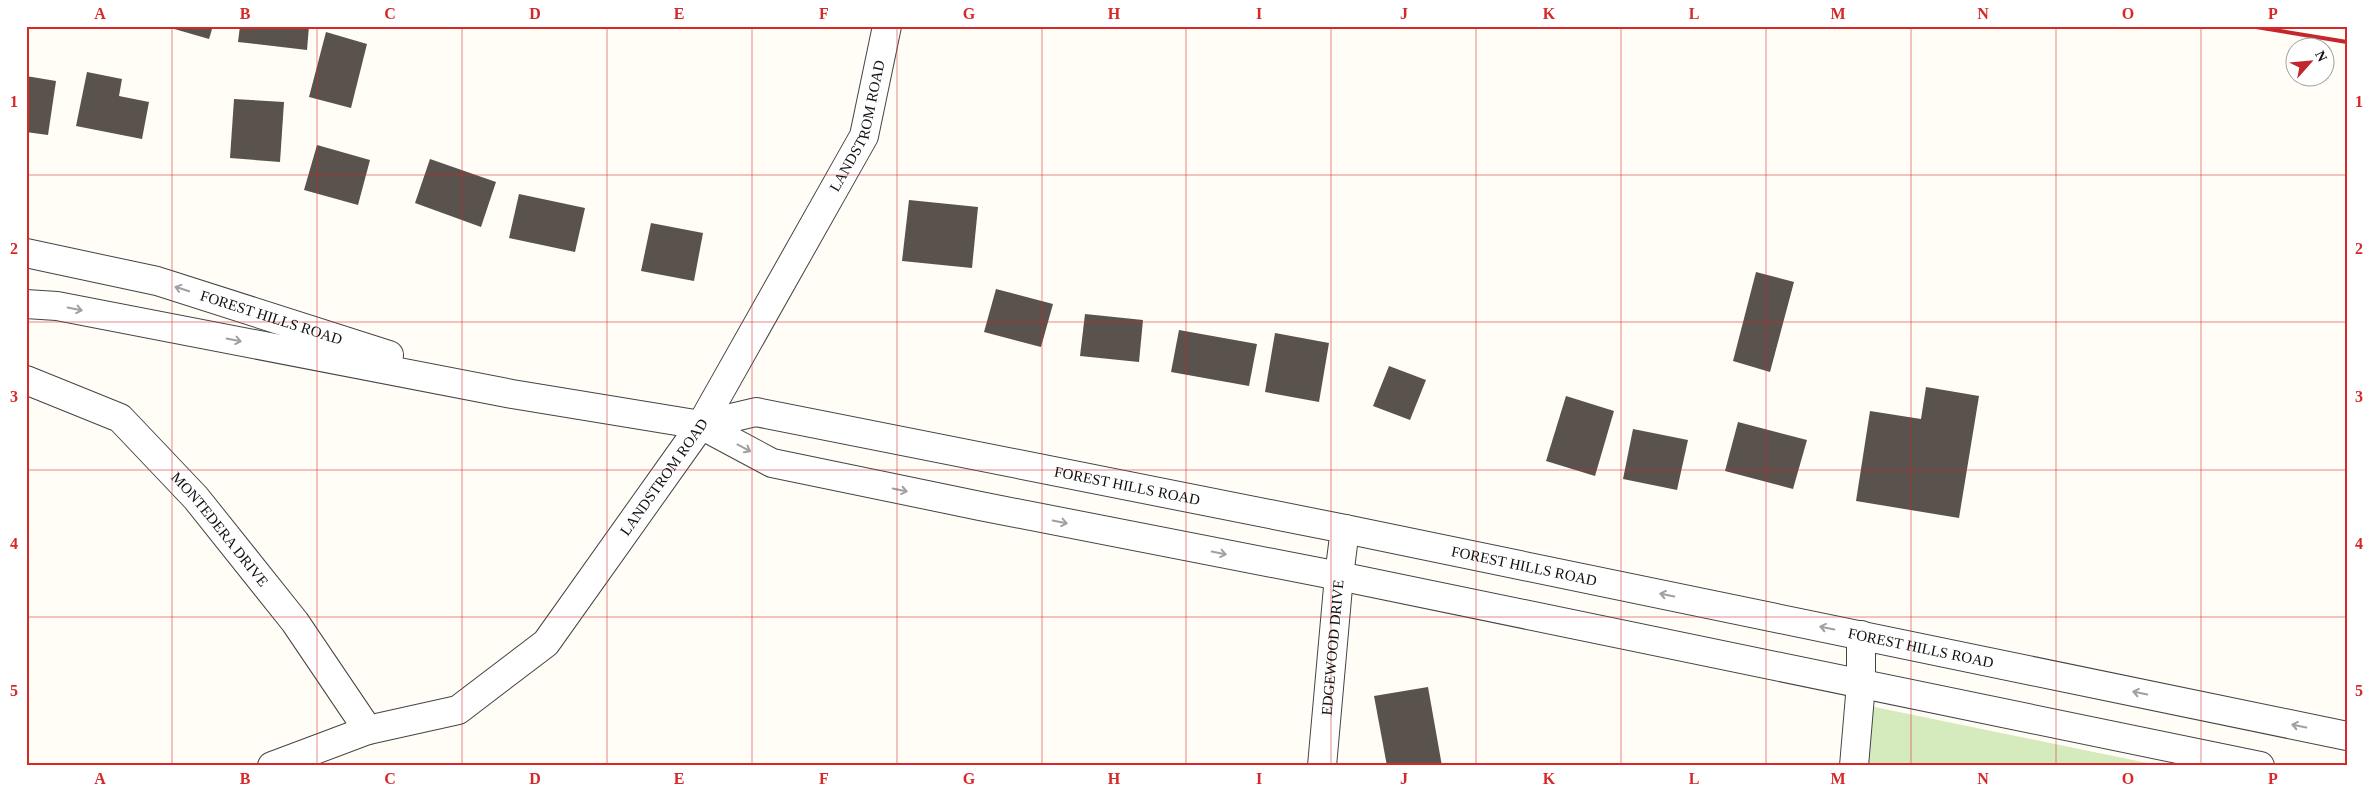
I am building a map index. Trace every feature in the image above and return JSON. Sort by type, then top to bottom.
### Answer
[{"type":"street","name":"LANDSTROM ROAD","points":[[272,766],[368,730],[458,710],[546,643],[701,425],[864,136],[887,26]]},
{"type":"street","name":"FOREST HILLS ROAD","points":[[26,253],[157,281],[512,394]]},
{"type":"street","name":"FOREST HILLS ROAD","points":[[26,304],[57,306],[512,394],[701,425],[772,463],[980,506],[1339,576],[2260,766]]},
{"type":"street","name":"MONTEDERA DRIVE","points":[[26,380],[120,418],[196,498],[295,622],[368,730]]},
{"type":"street","name":"FOREST HILLS ROAD","points":[[701,425],[756,412],[1345,529],[2347,736]]},
{"type":"street","name":"EDGEWOOD DRIVE","points":[[1322,766],[1345,529]]},
{"type":"street","points":[[1854,766],[1861,684],[1861,636]]},
{"type":"green space","points":[[1860,704],[2162,766],[1857,766]]},
{"type":"building","points":[[164,26],[213,26],[209,39]]},
{"type":"building","points":[[240,26],[309,26],[307,50],[238,42]]},
{"type":"building","points":[[326,32],[367,44],[351,108],[309,97]]},
{"type":"building","points":[[87,72],[122,79],[119,96],[149,102],[142,139],[76,126]]},
{"type":"building","points":[[26,76],[56,81],[48,135],[26,132]]},
{"type":"building","points":[[234,99],[284,102],[280,162],[230,158]]},
{"type":"building","points":[[317,145],[370,160],[358,205],[304,190]]},
{"type":"building","points":[[430,159],[496,182],[481,227],[415,203]]},
{"type":"building","points":[[519,194],[585,208],[575,252],[509,238]]},
{"type":"building","points":[[909,200],[978,207],[972,268],[902,261]]},
{"type":"building","points":[[651,223],[703,233],[694,281],[641,271]]},
{"type":"building","points":[[1756,272],[1794,282],[1770,372],[1733,361]]},
{"type":"building","points":[[996,289],[1053,304],[1041,347],[984,332]]},
{"type":"building","points":[[1085,314],[1143,320],[1139,362],[1080,356]]},
{"type":"building","points":[[1179,330],[1257,344],[1249,386],[1171,372]]},
{"type":"building","points":[[1275,333],[1329,343],[1319,402],[1265,392]]},
{"type":"building","points":[[1389,366],[1426,380],[1410,420],[1373,406]]},
{"type":"building","points":[[1926,387],[1979,396],[1959,518],[1856,501],[1870,411],[1921,419]]},
{"type":"building","points":[[1566,396],[1614,411],[1595,476],[1546,461]]},
{"type":"building","points":[[1738,422],[1807,440],[1793,489],[1725,471]]},
{"type":"building","points":[[1633,429],[1688,440],[1677,490],[1623,479]]},
{"type":"building","points":[[1428,687],[1442,766],[1387,766],[1374,696]]},
{"type":"railway","points":[[2250,26],[2347,42]]}]
